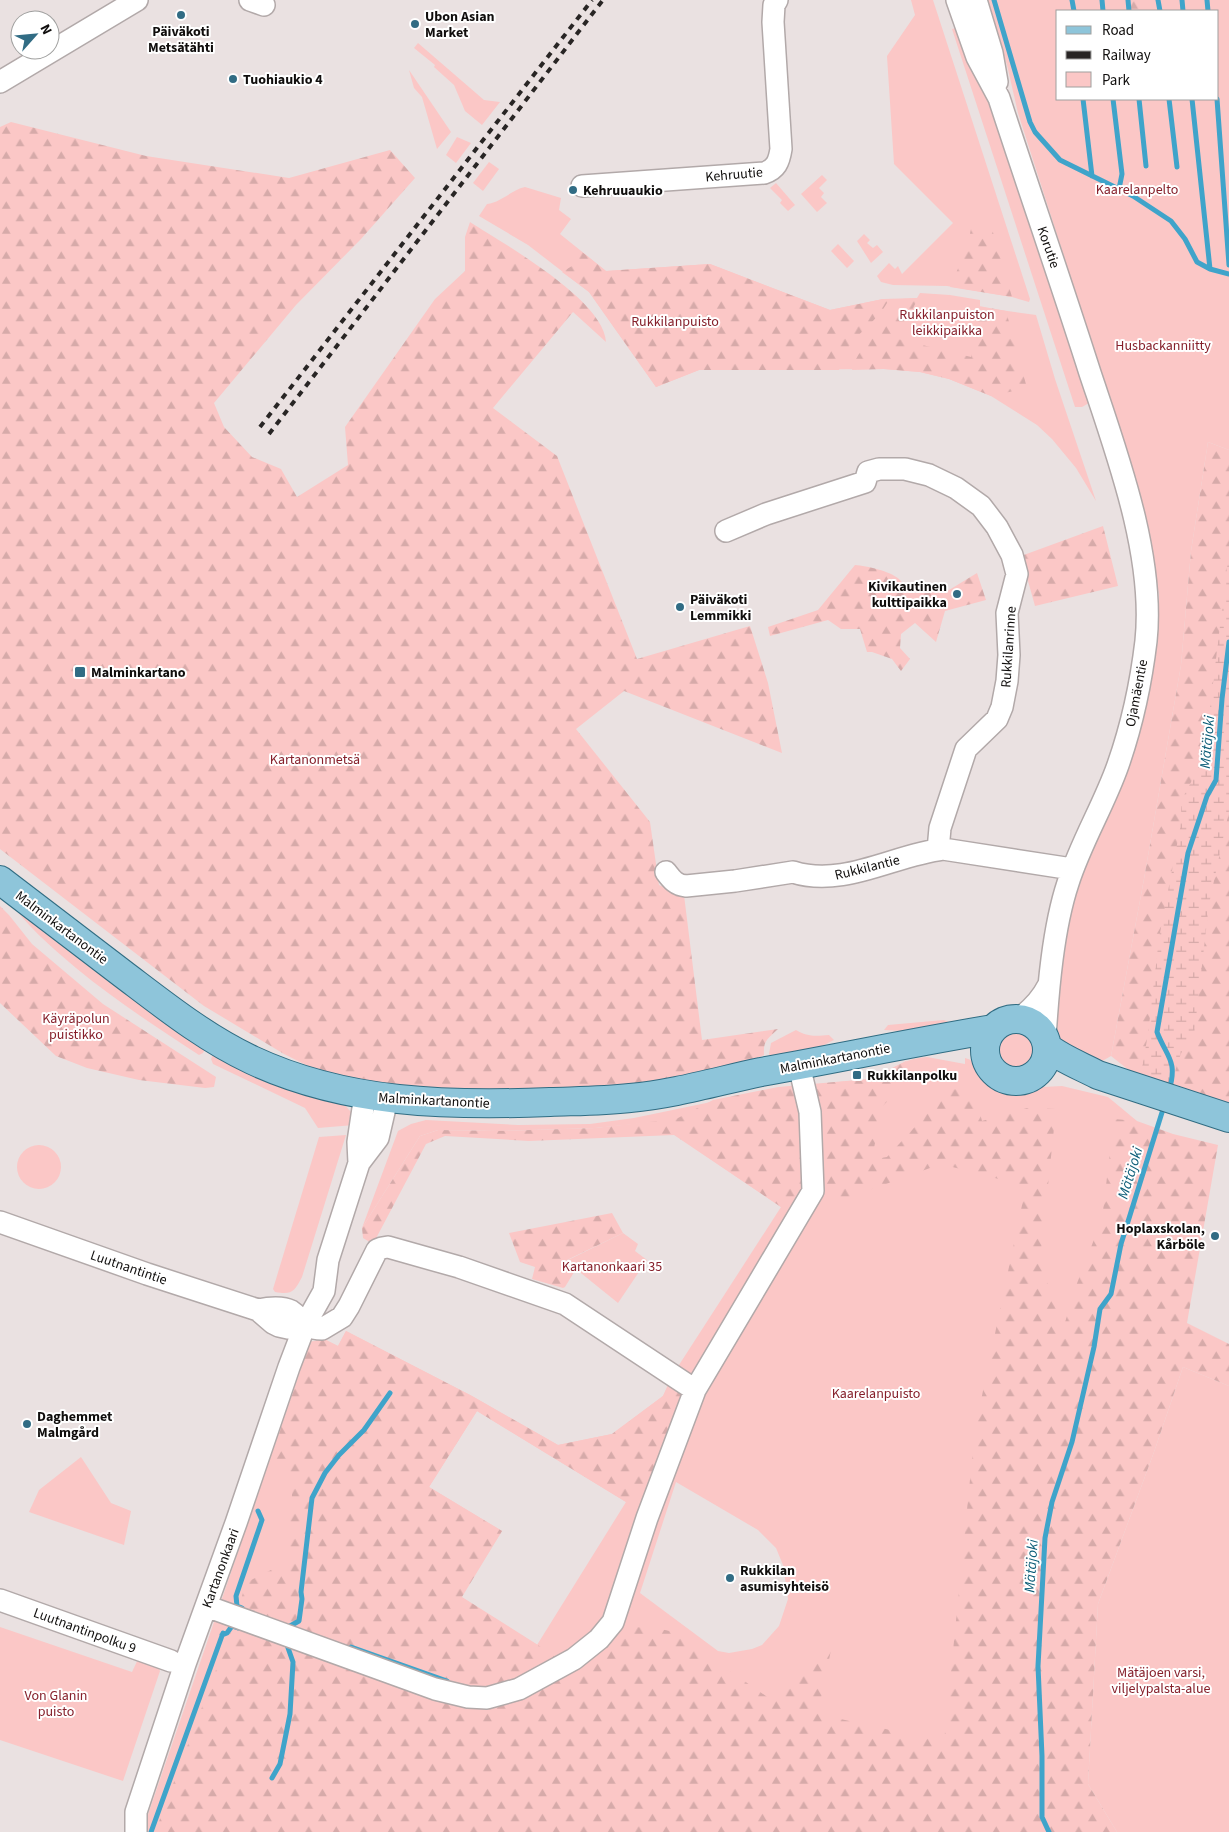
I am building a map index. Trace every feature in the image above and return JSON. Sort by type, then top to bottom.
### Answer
[{"type":"main road","name":"Malminkartanontie","points":[[0,880],[215,1041],[252,1060],[289,1075],[376,1097],[504,1104],[631,1098],[992,1029]]},
{"type":"main road","points":[[986,1062],[984,1048],[988,1034],[1005,1020],[1019,1019],[1035,1025],[1046,1042],[1057,1054],[1079,1064],[1098,1076],[1216,1115]]},
{"type":"main road","points":[[926,1041],[935,1047],[980,1057],[997,1075],[1013,1082],[1030,1078],[1037,1074],[1047,1056],[1046,1042]]},
{"type":"main road","points":[[1037,1074],[1075,1077],[1098,1076]]},
{"type":"street","points":[[0,82],[137,0]]},
{"type":"street","name":"Kehruutie","points":[[582,186],[764,173],[777,166],[781,150],[774,22],[774,5],[777,0]]},
{"type":"street","name":"Korutie","points":[[957,0],[978,57],[999,98],[1098,397]]},
{"type":"street","name":"Korutie","points":[[976,0],[992,53],[999,98]]},
{"type":"street","name":"Ojamäentie","points":[[1046,1042],[1050,981],[1062,901],[1072,869],[1120,758],[1133,717],[1146,639],[1145,580],[1139,543],[1132,510],[1098,397]]},
{"type":"street","name":"Rukkilanrinne","points":[[726,530],[766,514],[865,482],[868,472],[891,468],[929,475],[956,488],[981,506],[997,527],[1012,555],[1017,574],[1008,613],[1009,655],[1006,687],[997,720],[966,749],[940,828],[938,850]]},
{"type":"street","name":"Rukkilantie","points":[[666,872],[675,883],[686,886],[793,872],[802,875],[830,877],[938,850],[958,850],[1072,869]]},
{"type":"street","name":"Ojamäentie","points":[[1019,1019],[1042,998],[1050,981]]},
{"type":"street","points":[[206,1606],[435,1689],[486,1698],[519,1689],[574,1659],[599,1639],[613,1622],[647,1518],[695,1390],[813,1191],[810,1112],[799,1065]]},
{"type":"street","name":"Kartanonkaari","points":[[122,1832],[126,1824],[136,1822],[185,1664],[236,1523],[271,1415],[305,1325],[324,1291],[328,1260],[359,1163],[378,1138],[376,1097]]},
{"type":"street","name":"Luutnantintie","points":[[0,1222],[258,1310],[273,1323],[288,1328],[305,1325],[322,1329],[342,1317],[377,1250],[388,1247],[459,1267],[566,1304],[695,1390]]},
{"type":"street","name":"Luutnantinpolku 9","points":[[0,1600],[171,1661]]},
{"type":"green space","points":[[911,0],[933,0],[1030,299],[1029,302],[1012,297],[947,286],[893,285],[881,282],[877,276],[889,263],[895,269],[898,266],[902,274],[953,223],[894,164],[887,56],[915,15]]},
{"type":"green space","points":[[987,0],[1229,0],[1229,450],[1208,442],[1191,551],[1181,665],[1144,879],[1111,1056],[1097,1064],[1056,1040],[1052,1023],[1072,904],[1079,880],[1119,789],[1141,725],[1158,640],[1159,595],[1151,543],[1120,431],[1018,113],[1007,65]]},
{"type":"green space","points":[[1125,0],[1146,0],[1145,10],[1127,10]]},
{"type":"green space","points":[[959,27],[995,120],[1089,403],[1082,407],[1075,407],[952,29]]},
{"type":"green space","points":[[418,43],[484,100],[500,102],[482,125],[465,111],[454,85],[434,67],[435,65],[414,48]]},
{"type":"green space","points":[[409,70],[451,132],[437,149],[422,97],[414,88]]},
{"type":"green space","name":"Kartanonmetsä","points":[[11,122],[146,156],[289,178],[390,150],[415,178],[361,239],[296,305],[214,403],[224,427],[252,457],[281,469],[297,497],[348,465],[345,427],[435,299],[465,271],[465,237],[470,222],[550,274],[589,309],[601,326],[606,342],[573,312],[493,408],[557,456],[637,659],[750,626],[768,683],[782,753],[624,691],[576,729],[650,822],[659,885],[684,895],[702,1040],[778,1029],[765,1043],[764,1055],[742,1065],[635,1084],[513,1095],[405,1090],[324,1074],[284,1054],[204,1006],[0,849],[0,127]]},
{"type":"green space","points":[[457,137],[471,143],[456,163],[446,155]]},
{"type":"green space","points":[[489,162],[499,169],[483,191],[473,183]]},
{"type":"green space","points":[[822,175],[827,180],[819,188],[824,193],[821,197],[827,203],[817,212],[801,194]]},
{"type":"green space","points":[[776,183],[795,205],[788,211],[780,203],[782,200],[770,188]]},
{"type":"green space","name":"Rukkilanpuisto","points":[[525,187],[561,198],[559,210],[571,219],[560,234],[606,271],[710,264],[830,310],[883,299],[917,298],[920,293],[980,300],[980,307],[1036,315],[1055,379],[1096,501],[1076,468],[1052,439],[1037,425],[991,396],[949,379],[920,372],[884,369],[699,370],[656,387],[589,292],[528,245],[479,216],[487,204]]},
{"type":"green space","points":[[990,222],[1012,297],[950,287],[967,248],[972,224]]},
{"type":"green space","points":[[864,234],[870,240],[867,243],[873,248],[877,245],[883,252],[871,263],[857,241]]},
{"type":"green space","points":[[838,244],[854,261],[847,268],[831,251]]},
{"type":"green space","points":[[582,252],[606,271],[710,264],[830,310],[889,299],[875,319],[848,348],[839,370],[699,370],[656,387],[589,292],[562,272],[572,266]]},
{"type":"green space","points":[[918,298],[898,339],[971,357],[979,306],[1006,311],[1027,388],[991,396],[949,379],[920,372],[884,369],[852,370],[863,348],[892,317],[902,299]]},
{"type":"green space","points":[[1208,442],[1229,450],[1229,1109],[1140,1079],[1111,1056],[1181,665],[1191,551]]},
{"type":"green space","points":[[1103,526],[1118,586],[1035,606],[1021,556]]},
{"type":"green space","points":[[1229,552],[1229,811],[1209,904],[1194,1035],[1181,1054],[1171,1090],[1140,1079],[1148,1034],[1159,938],[1180,829],[1182,799],[1198,769],[1206,741]]},
{"type":"green space","points":[[855,565],[884,571],[895,576],[907,589],[914,593],[937,587],[949,590],[977,573],[986,600],[945,611],[936,642],[915,623],[901,634],[900,648],[910,659],[901,671],[892,659],[867,652],[860,629],[841,629],[828,620],[770,636],[768,627],[818,610]]},
{"type":"green space","points":[[6,897],[206,1047],[203,1053],[199,1055],[91,980],[39,935]]},
{"type":"green space","name":"Käyräpolun puistikko","points":[[0,906],[32,944],[103,1004],[216,1077],[214,1087],[205,1088],[139,1080],[87,1068],[56,1056],[0,1003]]},
{"type":"green space","points":[[944,1020],[951,1023],[919,1032],[884,1030],[888,1025]]},
{"type":"green space","points":[[796,1030],[808,1035],[829,1035],[834,1040],[818,1048],[772,1060],[769,1054],[771,1043]]},
{"type":"green space","points":[[1017,1030],[1031,1036],[1037,1050],[1031,1064],[1017,1070],[1003,1064],[997,1050],[1003,1036]]},
{"type":"green space","points":[[214,1052],[343,1103],[351,1112],[354,1125],[318,1128],[305,1108],[213,1064],[211,1059]]},
{"type":"green space","name":"Kaarelanpuisto","points":[[927,1057],[965,1064],[965,1058],[969,1059],[995,1082],[1007,1088],[1019,1089],[1039,1082],[1043,1087],[1062,1086],[1108,1097],[1137,1121],[1035,1832],[142,1832],[310,1342],[324,1339],[338,1346],[346,1331],[472,1396],[558,1445],[612,1434],[663,1396],[679,1365],[781,1207],[656,1122],[595,1128],[498,1131],[438,1130],[420,1136],[362,1228],[398,1131],[411,1124],[426,1120],[518,1125],[590,1124],[634,1118],[778,1088],[880,1078],[902,1063]],"holes":[[[477,1411],[626,1502],[537,1645],[461,1597],[502,1531],[429,1487]],[[676,1482],[758,1530],[776,1548],[783,1565],[788,1599],[779,1626],[762,1645],[752,1649],[729,1653],[718,1651],[640,1593]]]},
{"type":"green space","name":"Kaarelanpuisto","points":[[906,1061],[910,1065],[900,1088],[878,1111],[874,1148],[881,1158],[887,1157],[950,1089],[965,1091],[974,1097],[982,1121],[1027,1108],[1056,1109],[1040,1262],[1063,1329],[1076,1286],[1102,1219],[1114,1119],[1137,1121],[1173,1134],[1218,1145],[1187,1323],[1229,1344],[1229,1386],[1183,1367],[1098,1604],[1088,1784],[1117,1832],[162,1832],[157,1827],[240,1606],[245,1583],[287,1562],[293,1481],[270,1461],[310,1342],[324,1339],[338,1346],[346,1331],[472,1396],[558,1445],[612,1434],[663,1396],[670,1380],[689,1393],[649,1495],[626,1502],[477,1411],[429,1487],[502,1531],[462,1597],[572,1669],[605,1641],[626,1629],[644,1627],[674,1632],[773,1701],[832,1645],[818,1714],[944,1742],[975,1429],[1026,1186],[941,1164],[842,1200],[825,1198],[781,1207],[674,1135],[529,1141],[445,1136],[426,1144],[373,1244],[363,1238],[362,1228],[420,1136],[438,1130],[498,1131],[595,1128],[676,1119],[713,1100],[778,1087],[880,1078],[892,1068]]},
{"type":"green space","points":[[346,1135],[302,1277],[297,1286],[289,1293],[275,1292],[273,1289],[319,1137]]},
{"type":"green space","points":[[39,1145],[51,1149],[57,1155],[61,1167],[57,1179],[51,1185],[39,1189],[27,1185],[21,1179],[17,1167],[21,1155],[27,1149]]},
{"type":"green space","points":[[612,1213],[623,1233],[567,1260],[576,1269],[563,1288],[532,1279],[535,1267],[520,1262],[509,1233]]},
{"type":"green space","name":"Kartanonkaari 35","points":[[623,1233],[638,1244],[635,1251],[647,1260],[618,1303],[566,1261]]},
{"type":"green space","name":"Mätäjoen varsi, viljelypalsta-alue","points":[[1183,1367],[1229,1386],[1229,1832],[1117,1832],[1088,1784],[1098,1604]]},
{"type":"green space","points":[[81,1457],[111,1503],[131,1511],[124,1545],[29,1512],[39,1490]]},
{"type":"green space","name":"Von Glanin puisto","points":[[0,1627],[132,1672],[140,1655],[156,1663],[160,1671],[123,1781],[0,1740]]},
{"type":"waterway","points":[[994,0],[1030,122],[1035,132],[1060,160],[1133,196],[1171,221],[1185,239],[1197,262],[1210,269],[1229,274]]},
{"type":"waterway","points":[[1072,0],[1074,10]]},
{"type":"waterway","points":[[1102,0],[1103,10]]},
{"type":"waterway","points":[[1128,0],[1129,10]]},
{"type":"waterway","points":[[1158,0],[1160,10]]},
{"type":"waterway","points":[[1182,0],[1183,10]]},
{"type":"waterway","points":[[1207,0],[1208,10]]},
{"type":"waterway","points":[[1083,100],[1092,176]]},
{"type":"waterway","points":[[1113,100],[1122,174],[1119,189]]},
{"type":"waterway","points":[[1139,100],[1146,166]]},
{"type":"waterway","points":[[1169,100],[1177,167]]},
{"type":"waterway","points":[[1192,100],[1210,269]]},
{"type":"waterway","points":[[1217,100],[1229,265]]},
{"type":"waterway","name":"Mätäjoki","points":[[1169,1091],[1172,1066],[1157,1032],[1188,853],[1207,796],[1216,780],[1222,699],[1229,642]]},
{"type":"waterway","name":"Mätäjoki","points":[[1049,1832],[1042,1817],[1042,1756],[1038,1666],[1045,1538],[1052,1502],[1072,1442],[1094,1347],[1100,1309],[1111,1294],[1121,1244],[1164,1106]]},
{"type":"waterway","points":[[290,1626],[299,1621],[312,1498],[325,1473],[339,1455],[364,1430],[390,1393]]},
{"type":"waterway","points":[[242,1608],[237,1606],[236,1596],[262,1520],[258,1511]]},
{"type":"waterway","points":[[222,1635],[227,1633],[232,1626],[238,1628]]},
{"type":"waterway","points":[[151,1832],[223,1633]]},
{"type":"waterway","points":[[272,1778],[280,1764],[290,1714],[293,1662],[287,1645]]},
{"type":"waterway","points":[[351,1647],[447,1681]]},
{"type":"railway","points":[[260,427],[592,0]]},
{"type":"railway","points":[[269,434],[603,0]]},
{"type":"place","name":"Päiväkoti Metsätähti","points":[[181,15]]},
{"type":"place","name":"Ubon Asian Market","points":[[415,24]]},
{"type":"place","name":"Tuohiaukio 4","points":[[233,79]]},
{"type":"place","name":"Kehruuaukio","points":[[573,190]]},
{"type":"place","name":"Kivikautinen kulttipaikka","points":[[957,594]]},
{"type":"place","name":"Päiväkoti Lemmikki","points":[[680,607]]},
{"type":"place","name":"Malminkartano","points":[[80,672]]},
{"type":"place","name":"Rukkilanpolku","points":[[857,1075]]},
{"type":"place","name":"Hoplaxskolan, Kårböle","points":[[1215,1236]]},
{"type":"place","name":"Daghemmet Malmgård","points":[[27,1424]]},
{"type":"place","name":"Rukkilan asumisyhteisö","points":[[730,1578]]},
{"type":"park label","name":"Kaarelanpelto","points":[[1137,189]]},
{"type":"park label","name":"Rukkilanpuiston leikkipaikka","points":[[947,322]]},
{"type":"park label","name":"Husbackanniitty","points":[[1163,345]]}]
